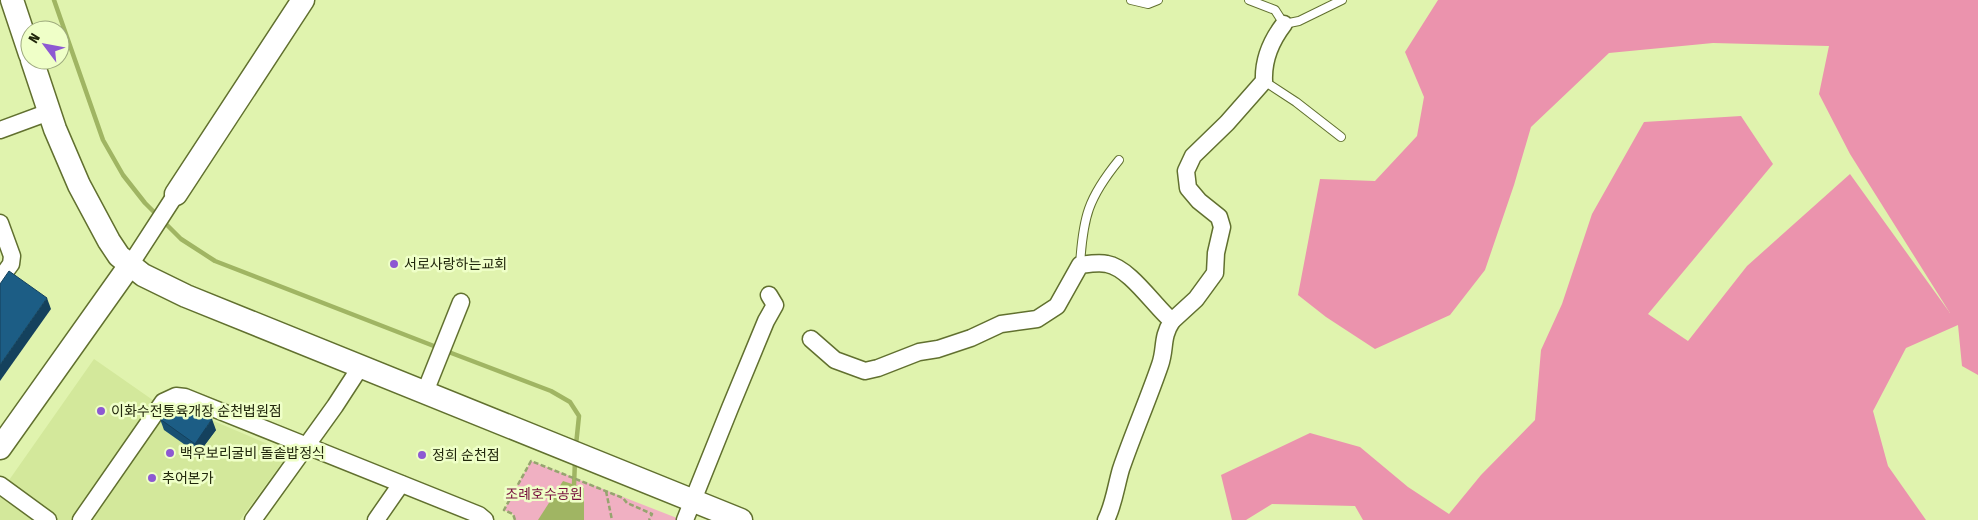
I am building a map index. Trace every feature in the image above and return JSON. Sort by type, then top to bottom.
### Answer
[{"type":"street","points":[[12,0],[20,24]]},
{"type":"street","points":[[0,448],[135,256],[303,0]]},
{"type":"street","points":[[1106,520],[1111,508],[1120,471],[1161,363],[1165,332],[1172,321],[1196,299],[1215,273],[1216,253],[1222,227],[1219,217],[1199,201],[1188,188],[1186,171],[1193,156],[1264,81],[1263,68],[1269,49],[1284,24]]},
{"type":"street","points":[[35,70],[49,112],[96,220],[119,256],[135,256]]},
{"type":"street","points":[[0,130],[49,112]]},
{"type":"street","points":[[0,223],[12,256],[10,264],[0,279]]},
{"type":"street","points":[[135,256],[148,278],[168,288],[541,438],[591,460],[689,511],[741,520]]},
{"type":"street","points":[[811,338],[835,360],[865,371],[878,368],[918,352],[938,349],[971,338],[1001,324],[1037,319],[1057,306],[1080,265],[1109,264],[1126,274],[1146,292],[1163,314],[1172,321]]},
{"type":"street","points":[[689,511],[737,390],[766,321],[775,305],[769,295]]},
{"type":"street","points":[[425,392],[461,302]]},
{"type":"street","points":[[253,520],[361,366]]},
{"type":"street","points":[[81,520],[163,402],[176,396],[185,397],[479,515],[485,520]]},
{"type":"street","points":[[376,520],[401,484]]},
{"type":"street","points":[[0,485],[48,520]]},
{"type":"lane","points":[[1131,0],[1148,4],[1158,0]]},
{"type":"lane","points":[[1249,0],[1275,10],[1284,24],[1299,21],[1342,0]]},
{"type":"lane","points":[[1264,81],[1296,102],[1341,137]]},
{"type":"lane","points":[[1080,265],[1082,230],[1093,196],[1119,160]]},
{"type":"path","points":[[515,520],[513,514],[504,510],[531,461],[623,498],[627,503],[652,514],[649,520]]},
{"type":"path","points":[[606,491],[612,520]]},
{"type":"shaded area","points":[[1438,0],[1978,0],[1978,375],[1962,366],[1958,325],[1906,348],[1873,411],[1888,466],[1926,520],[1363,520],[1355,506],[1272,504],[1246,520],[1232,520],[1221,475],[1310,433],[1360,447],[1408,487],[1449,514],[1481,475],[1535,420],[1541,350],[1562,304],[1592,214],[1644,122],[1741,116],[1773,164],[1648,314],[1688,341],[1747,266],[1850,174],[1950,313],[1850,154],[1819,94],[1829,46],[1713,43],[1609,53],[1531,127],[1514,185],[1485,270],[1450,315],[1375,349],[1326,317],[1298,295],[1320,179],[1375,181],[1417,136],[1424,97],[1405,52]]},
{"type":"shaded area","points":[[94,359],[170,412],[183,408],[284,451],[284,460],[240,520],[0,520],[0,493]]},
{"type":"shaded area","points":[[563,481],[584,488],[584,520],[538,520]]},
{"type":"green space","name":"조례호수공원","points":[[531,461],[682,520],[515,520],[513,514],[504,510]]},
{"type":"building","points":[[9,271],[47,298],[0,365],[0,284]]},
{"type":"building","points":[[178,406],[212,419],[195,444],[160,419],[168,407]]},
{"type":"waterway","points":[[54,0],[103,140],[123,175],[145,203],[181,239],[215,261],[439,348]]},
{"type":"waterway","points":[[446,351],[551,391],[570,402],[579,416],[576,445]]},
{"type":"waterway","points":[[574,485],[575,461]]},
{"type":"place","name":"서로사랑하는교회","points":[[394,264]]},
{"type":"place","name":"이화수전통육개장 순천법원점","points":[[101,411]]},
{"type":"place","name":"백우보리굴비 돌솥밥정식","points":[[170,453]]},
{"type":"place","name":"정희 순천점","points":[[422,455]]},
{"type":"place","name":"추어본가","points":[[152,478]]}]
